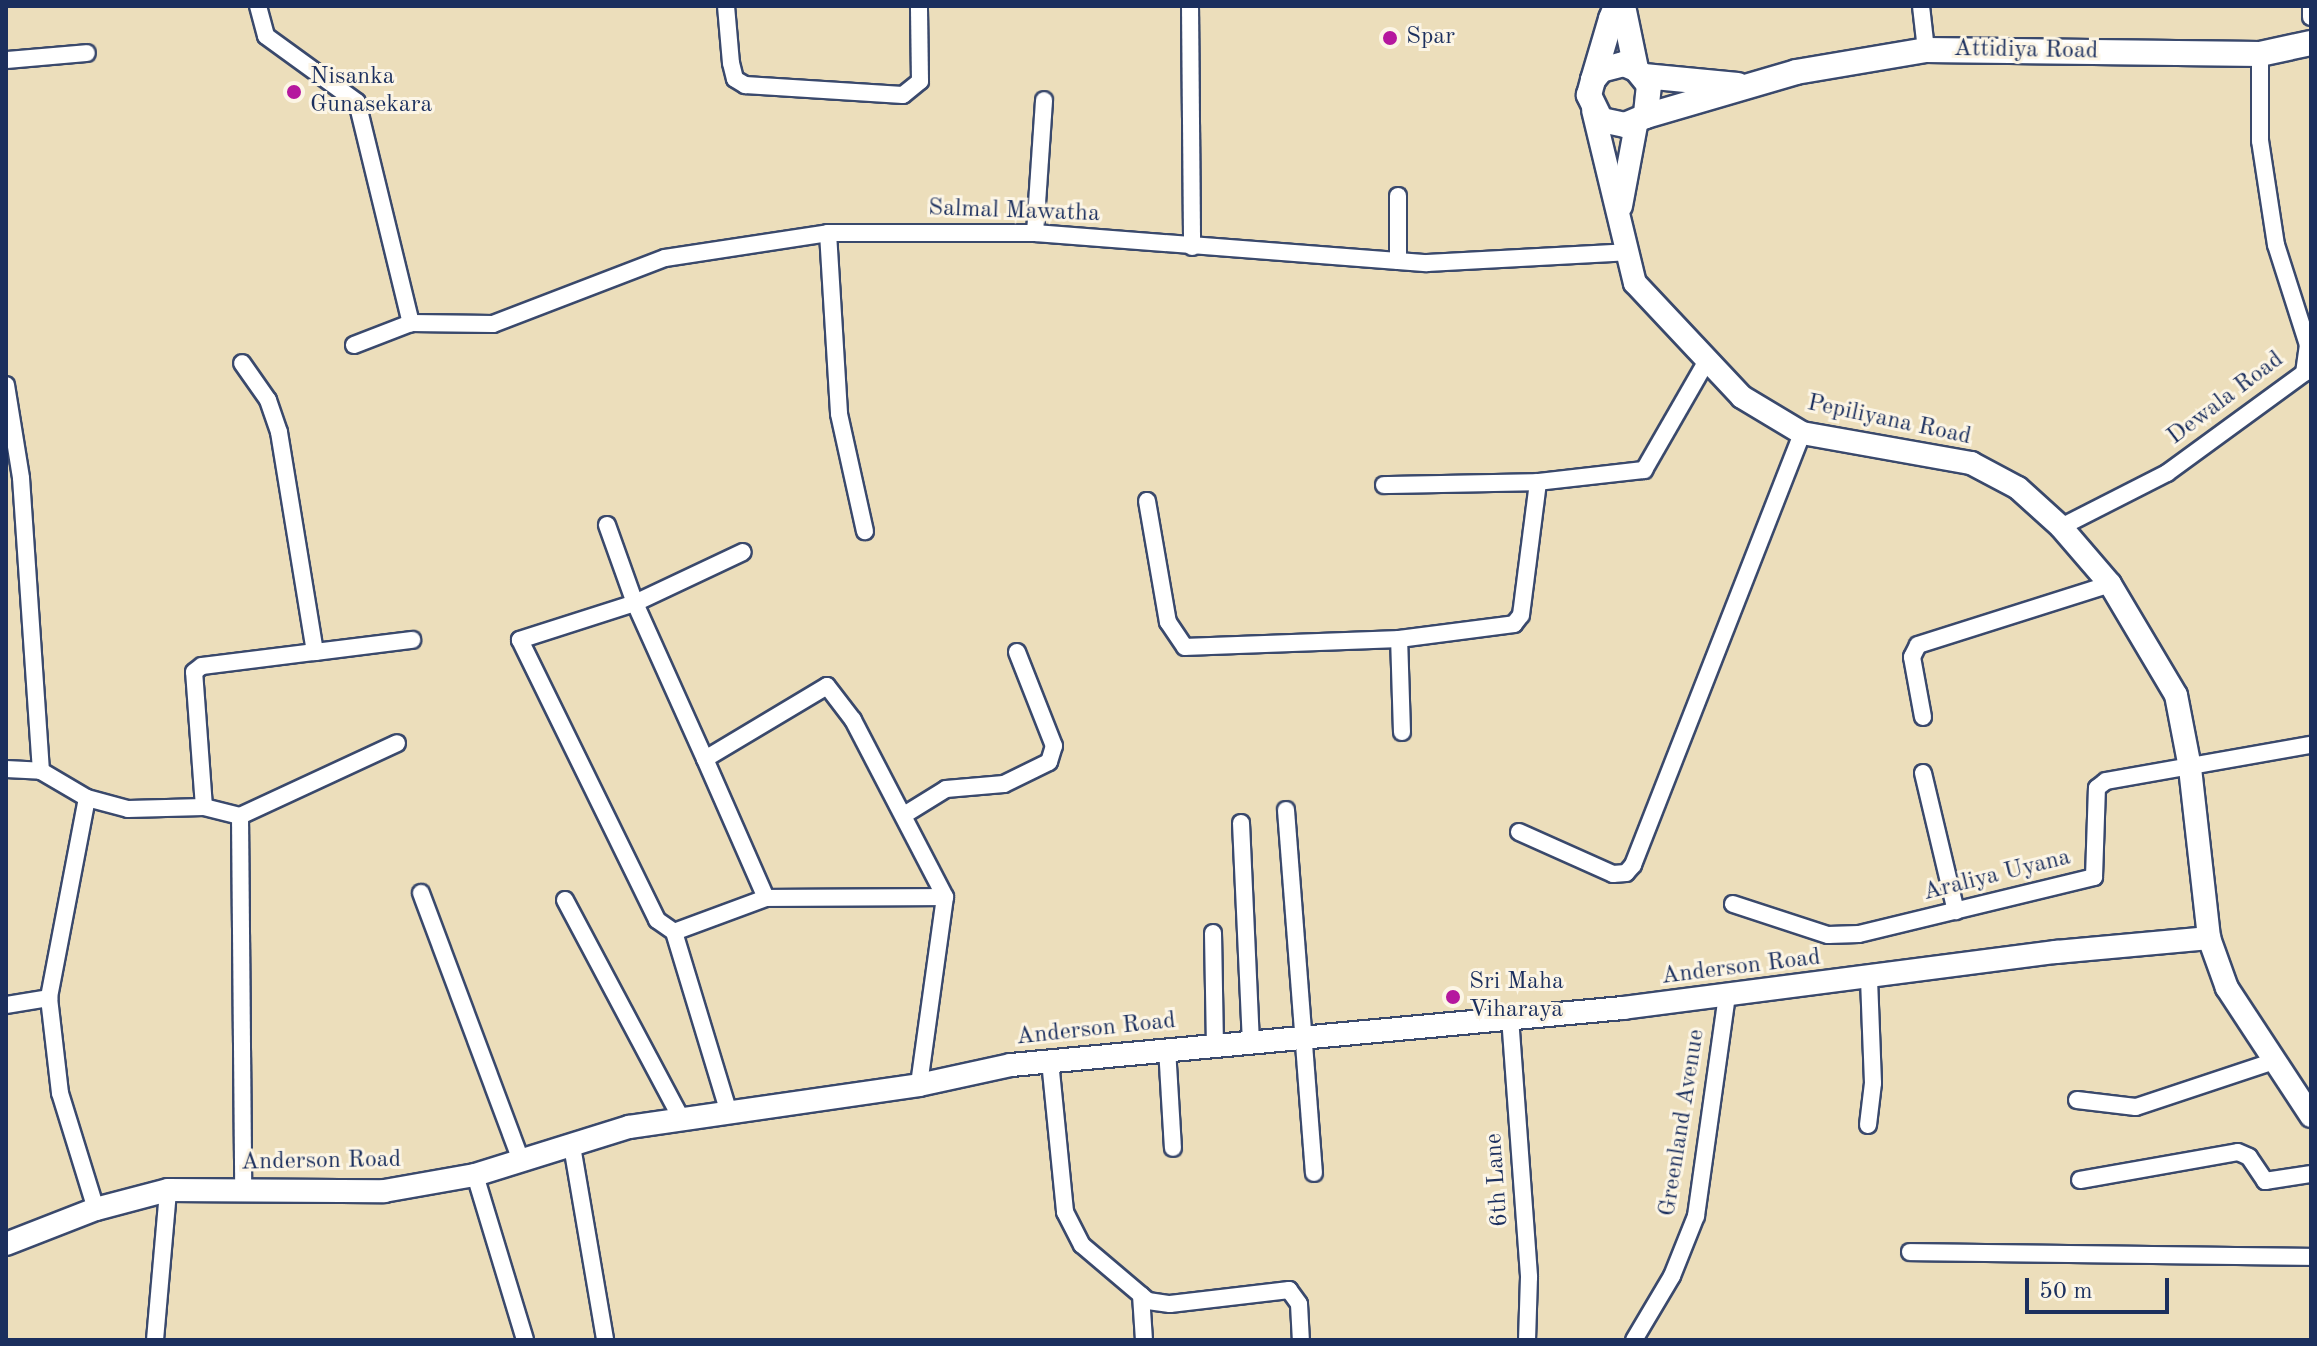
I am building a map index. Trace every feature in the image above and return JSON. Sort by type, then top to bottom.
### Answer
[{"type":"main road","points":[[1616,6],[1593,80],[1593,110],[1621,216]]},
{"type":"main road","points":[[1621,216],[1624,168],[1650,102],[1623,6]]},
{"type":"main road","name":"Attidiya Road","points":[[1642,118],[1796,72],[1926,50],[2260,54],[2311,43]]},
{"type":"main road","points":[[1593,80],[1601,70],[1624,64],[1640,72],[1744,86]]},
{"type":"main road","points":[[1593,110],[1601,120],[1625,125],[1642,118]]},
{"type":"main road","name":"Pepiliyana Road","points":[[1621,216],[1635,283],[1742,397],[1802,433],[1971,463],[2018,488],[2061,527],[2110,584],[2169,681],[2190,768],[2209,938],[2227,988],[2311,1116]]},
{"type":"main road","name":"Anderson Road","points":[[6,1244],[96,1209],[168,1190],[384,1191],[475,1175],[629,1127],[728,1110],[919,1085],[957,1073],[1215,1043],[1305,1038],[1727,996],[2056,952],[2209,938]]},
{"type":"street","points":[[258,6],[266,36],[357,102],[411,323],[354,345]]},
{"type":"street","points":[[726,6],[731,63],[735,79],[745,85],[903,95],[920,81],[919,6]]},
{"type":"street","points":[[1190,6],[1192,247]]},
{"type":"street","points":[[1921,6],[1926,50]]},
{"type":"street","points":[[2311,6],[2311,17]]},
{"type":"street","points":[[6,60],[87,53]]},
{"type":"street","name":"Dewala Road","points":[[2061,527],[2167,473],[2308,378],[2308,345],[2276,245],[2260,141],[2260,54]]},
{"type":"street","points":[[1035,233],[1044,100]]},
{"type":"street","points":[[1398,196],[1398,261]]},
{"type":"street","points":[[828,233],[839,414],[865,531]]},
{"type":"street","name":"Salmal Mawatha","points":[[411,323],[493,324],[665,258],[828,233],[1035,233],[1398,261],[1627,252]]},
{"type":"street","points":[[1384,485],[1538,482],[1644,470],[1706,362]]},
{"type":"street","points":[[242,363],[268,400],[279,432],[315,652]]},
{"type":"street","points":[[6,385],[21,478],[41,771]]},
{"type":"street","points":[[1519,832],[1613,874],[1626,873],[1633,865],[1802,433]]},
{"type":"street","points":[[1147,501],[1168,622],[1185,647],[1399,639],[1514,624],[1521,615],[1538,482]]},
{"type":"street","points":[[607,525],[635,603],[766,898]]},
{"type":"street","points":[[728,1110],[674,932],[657,920],[520,640],[635,603],[743,552]]},
{"type":"street","points":[[1923,717],[1912,657],[1918,645],[2110,584]]},
{"type":"street","points":[[1399,639],[1402,732]]},
{"type":"street","points":[[204,807],[194,672],[202,666],[412,640]]},
{"type":"street","points":[[904,815],[946,789],[1004,784],[1049,762],[1054,746],[1017,652]]},
{"type":"street","points":[[705,759],[827,686],[853,720],[945,897],[919,1085]]},
{"type":"street","points":[[6,769],[41,771],[87,798],[128,809],[204,807],[240,816],[397,743]]},
{"type":"street","points":[[2190,768],[2311,745]]},
{"type":"street","name":"Araliya Uyana","points":[[1733,904],[1828,935],[1859,934],[2094,877],[2097,788],[2106,781],[2190,768]]},
{"type":"street","points":[[1923,773],[1956,911]]},
{"type":"street","points":[[87,798],[49,998],[60,1093],[96,1209]]},
{"type":"street","points":[[1286,810],[1314,1173]]},
{"type":"street","points":[[240,816],[243,1190]]},
{"type":"street","points":[[1241,823],[1251,1041]]},
{"type":"street","points":[[421,893],[521,1161]]},
{"type":"street","points":[[674,932],[766,898],[945,897]]},
{"type":"street","points":[[565,900],[681,1118]]},
{"type":"street","points":[[1213,933],[1215,1043]]},
{"type":"street","points":[[1868,1125],[1873,1083],[1869,979]]},
{"type":"street","name":"Greenland Avenue","points":[[1634,1340],[1672,1276],[1696,1216],[1727,996]]},
{"type":"street","points":[[6,1005],[49,998]]},
{"type":"street","name":"6th Lane","points":[[1510,1017],[1529,1277],[1527,1340]]},
{"type":"street","points":[[1167,1048],[1173,1148]]},
{"type":"street","points":[[1050,1061],[1065,1212],[1082,1245],[1141,1295],[1170,1304],[1289,1290],[1299,1304],[1301,1340]]},
{"type":"street","points":[[2077,1100],[2136,1107],[2274,1061]]},
{"type":"street","points":[[572,1146],[605,1340]]},
{"type":"street","points":[[2080,1180],[2238,1152],[2249,1157],[2265,1181],[2311,1174]]},
{"type":"street","points":[[475,1175],[525,1340]]},
{"type":"street","points":[[155,1340],[168,1190]]},
{"type":"street","points":[[1910,1252],[2311,1257]]},
{"type":"street","points":[[1141,1295],[1144,1340]]},
{"type":"place","name":"Spar","points":[[1390,38]]},
{"type":"place","name":"Nisanka Gunasekara","points":[[294,92]]},
{"type":"place","name":"Sri Maha Viharaya","points":[[1453,997]]}]
